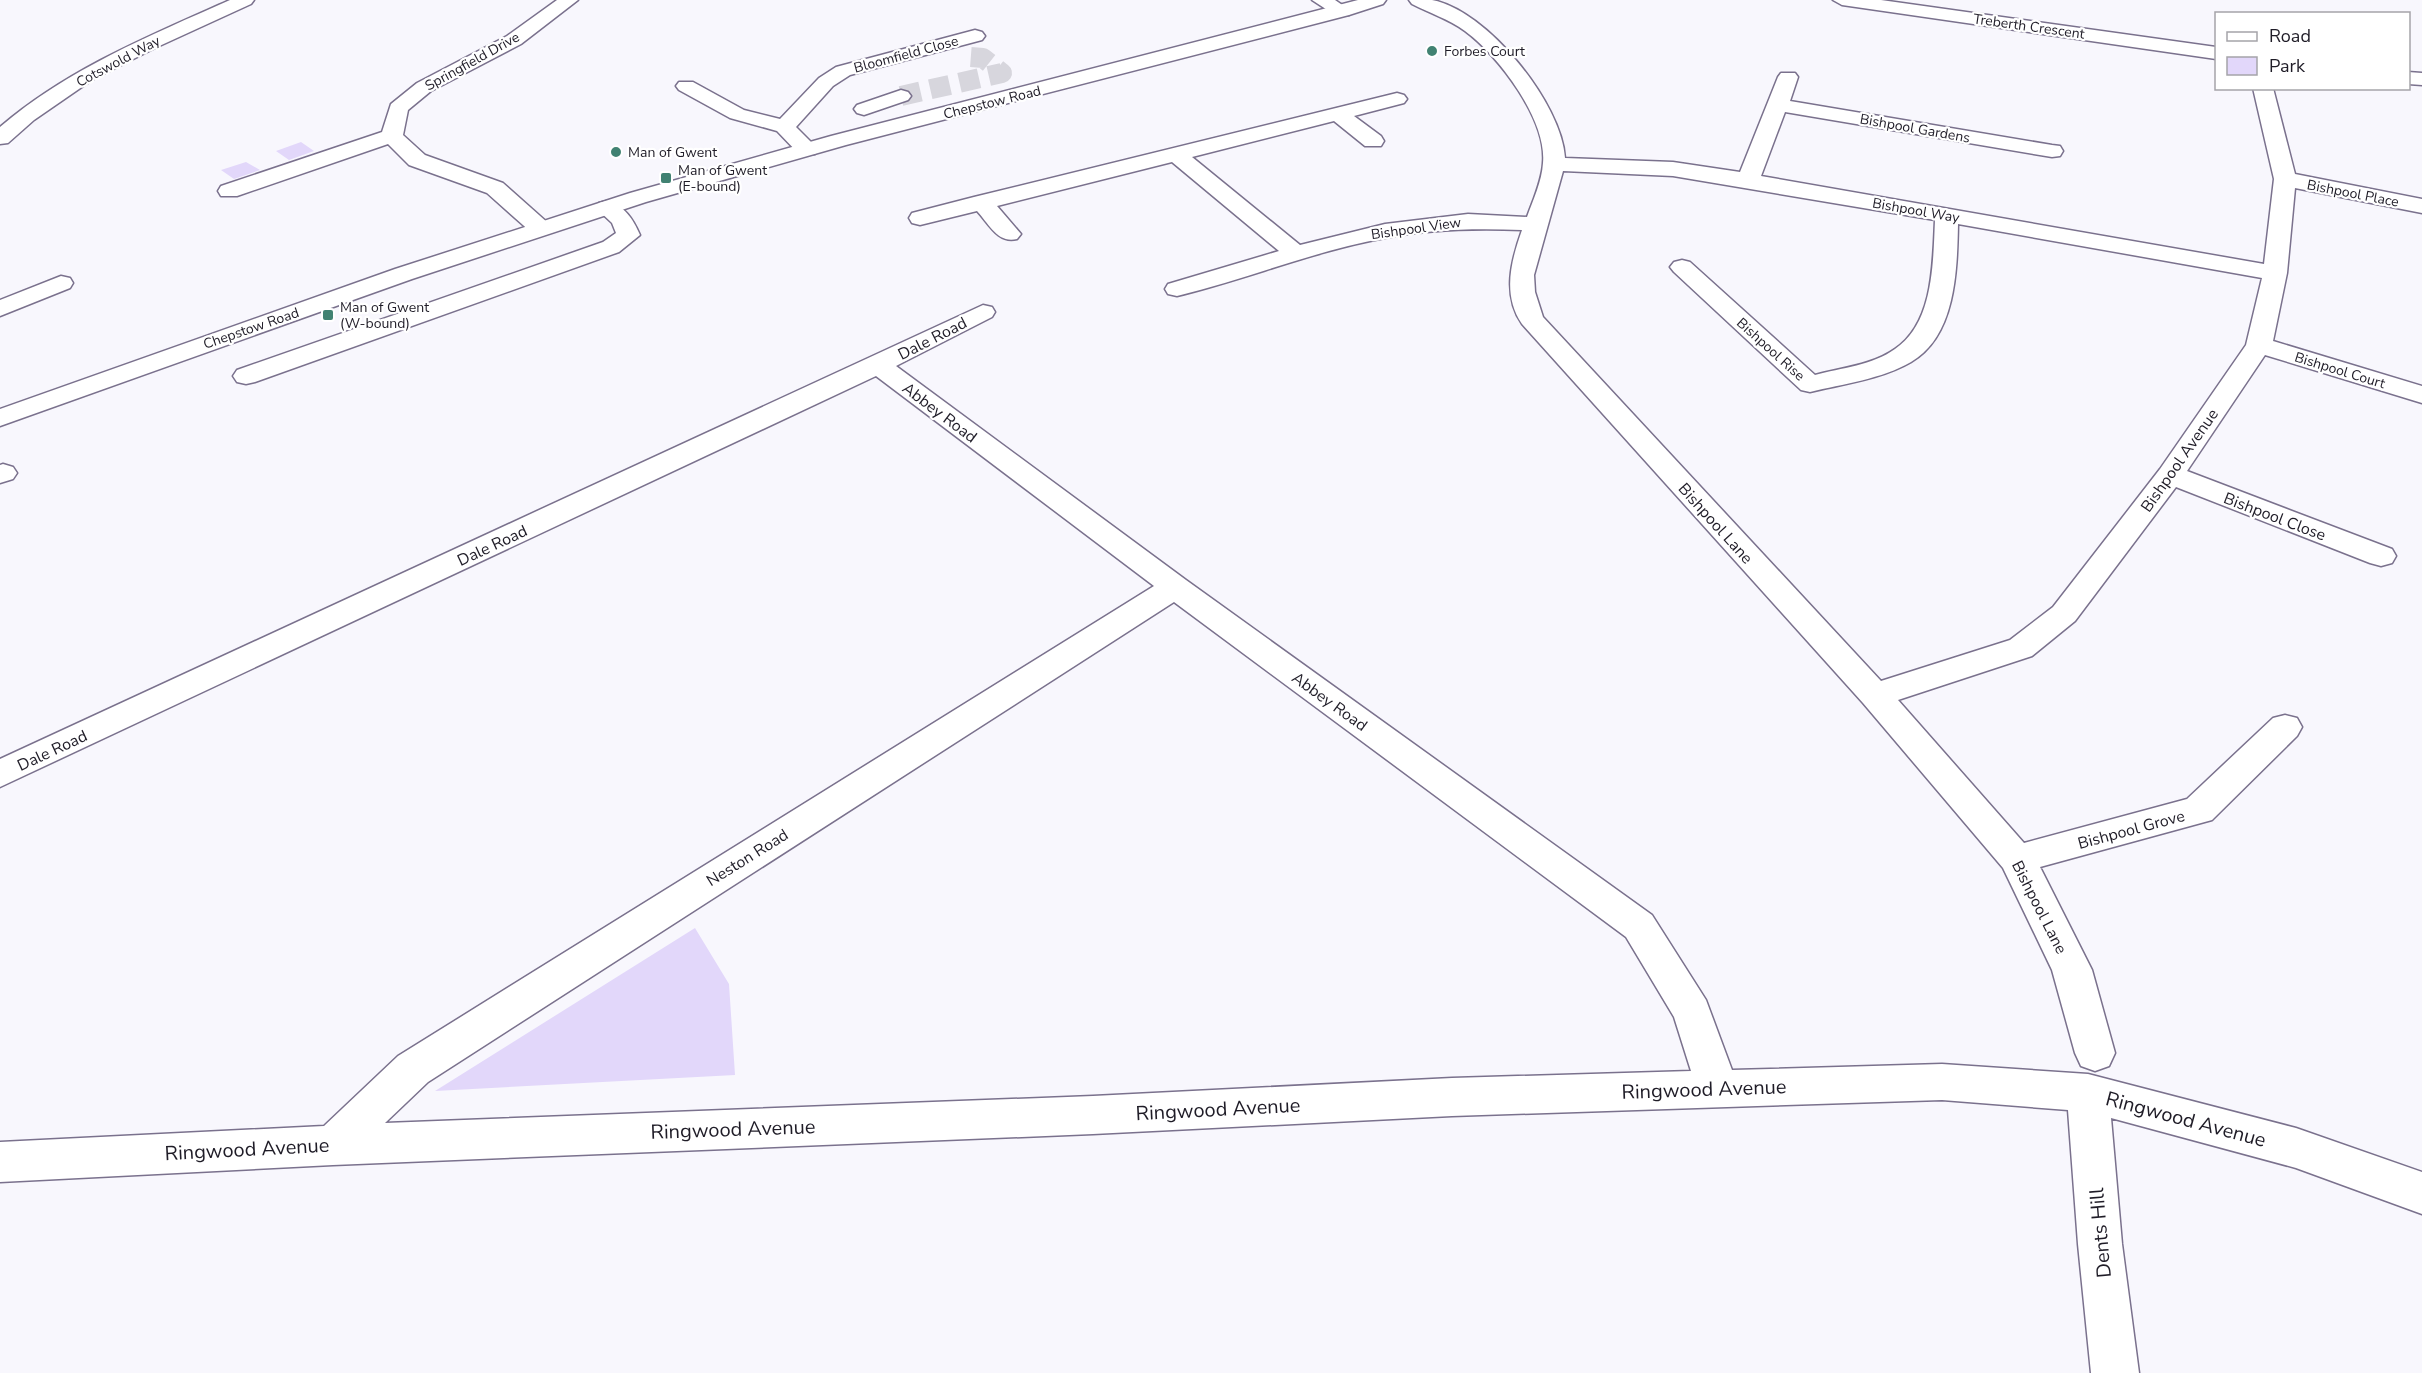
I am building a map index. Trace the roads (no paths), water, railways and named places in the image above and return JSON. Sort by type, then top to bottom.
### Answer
[{"type":"street","name":"Cotswold Way","points":[[0,138],[14,125],[83,78],[244,0]]},
{"type":"street","name":"Springfield Drive","points":[[392,136],[398,108],[424,87],[514,40],[569,0]]},
{"type":"street","points":[[1321,0],[1342,11]]},
{"type":"street","name":"Chepstow Road","points":[[0,418],[197,346],[540,228],[807,149],[1377,0]]},
{"type":"street","name":"Bishpool Lane","points":[[1418,0],[1472,27],[1502,55],[1546,123],[1555,144],[1554,164],[1538,224],[1527,249],[1521,287],[1532,319],[1875,694],[2017,859],[2072,970],[2091,1073]]},
{"type":"street","name":"Treberth Crescent","points":[[1842,0],[1887,3],[2215,53]]},
{"type":"street","name":"Bloomfield Close","points":[[784,127],[826,82],[843,71],[975,36]]},
{"type":"street","points":[[1748,180],[1788,77]]},
{"type":"street","points":[[686,86],[737,114],[784,127],[807,149]]},
{"type":"street","name":"Bishpool Avenue","points":[[1875,694],[2021,648],[2064,614],[2170,475],[2259,345],[2275,273],[2284,179],[2263,90]]},
{"type":"street","points":[[864,109],[901,96]]},
{"type":"street","points":[[920,218],[1397,99]]},
{"type":"street","name":"Bishpool Gardens","points":[[1778,105],[2052,150]]},
{"type":"street","points":[[1338,114],[1373,141]]},
{"type":"street","points":[[229,191],[392,136],[417,160],[495,188],[540,228]]},
{"type":"street","points":[[1176,154],[1296,253]]},
{"type":"street","name":"Bishpool Way","points":[[1554,164],[1673,169],[1748,180],[2275,273]]},
{"type":"street","name":"Bishpool Place","points":[[2284,179],[2422,206]]},
{"type":"street","points":[[982,202],[1009,234]]},
{"type":"street","points":[[246,376],[611,247],[628,236],[622,220],[607,208]]},
{"type":"street","name":"Bishpool Rise","points":[[1682,267],[1810,384],[1871,369],[1905,355],[1924,336],[1941,293],[1947,216]]},
{"type":"street","name":"Bishpool View","points":[[1177,289],[1296,253],[1385,231],[1468,220],[1538,224]]},
{"type":"street","points":[[0,309],[61,283]]},
{"type":"street","name":"Dale Road","points":[[0,774],[878,365],[983,312]]},
{"type":"street","name":"Bishpool Court","points":[[2259,345],[2422,394]]},
{"type":"street","name":"Abbey Road","points":[[878,365],[1174,587],[1639,926],[1692,1012],[1717,1088]]},
{"type":"street","name":"Bishpool Close","points":[[2170,475],[2380,556]]},
{"type":"street","name":"Neston Road","points":[[333,1145],[413,1069],[1174,587]]},
{"type":"street","name":"Bishpool Grove","points":[[2017,859],[2199,810],[2284,727]]},
{"type":"street","name":"Ringwood Avenue","points":[[0,1162],[333,1145],[1717,1088],[1942,1082],[2091,1073],[2422,1193]]},
{"type":"street","name":"Dents Hill","points":[[2091,1073],[2100,1244],[2115,1373]]},
{"type":"tunnel","points":[[901,96],[1002,73],[983,58],[970,57]]},
{"type":"place","name":"Forbes Court","points":[[1432,51]]},
{"type":"place","name":"Man of Gwent","points":[[616,152]]},
{"type":"place","name":"Man of Gwent (E-bound)","points":[[666,178]]},
{"type":"place","name":"Man of Gwent (W-bound)","points":[[328,315]]}]
